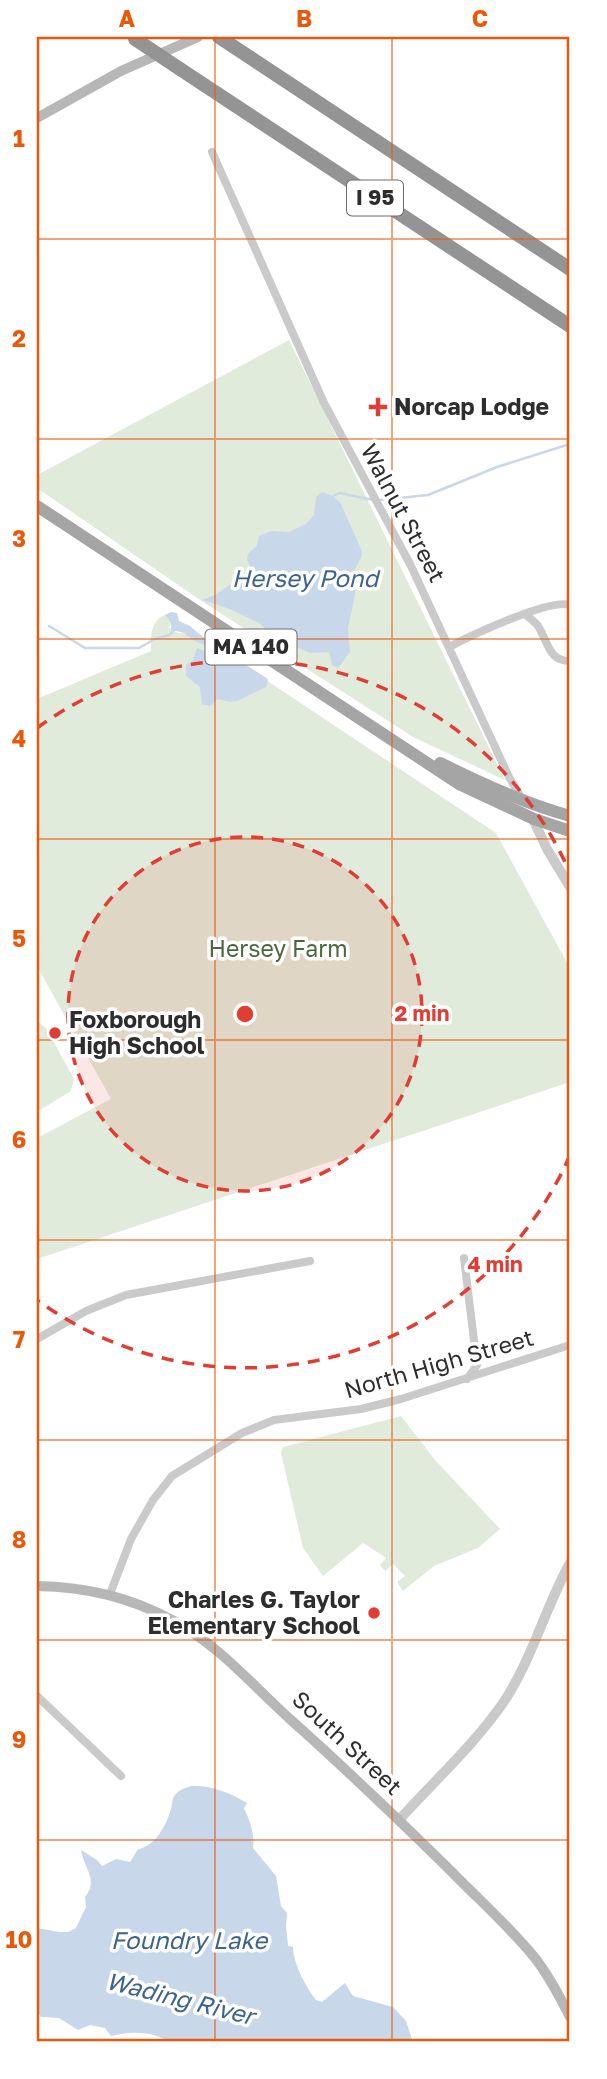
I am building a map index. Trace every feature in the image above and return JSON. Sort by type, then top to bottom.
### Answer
[{"type":"highway","name":"I 95","points":[[219,37],[570,269]]},
{"type":"highway","name":"I 95","points":[[133,38],[570,326]]},
{"type":"main road","points":[[37,118],[114,75],[198,37]]},
{"type":"main road","name":"MA 140","points":[[37,506],[459,784],[534,819],[570,831]]},
{"type":"main road","name":"MA 140","points":[[390,738],[494,790],[524,803],[570,816]]},
{"type":"main road","name":"South Street","points":[[37,1586],[110,1594],[153,1611],[201,1637],[245,1674],[399,1820],[535,1958],[570,2017]]},
{"type":"street","name":"Walnut Street","points":[[212,152],[324,403],[449,647],[509,777],[570,887]]},
{"type":"street","points":[[449,647],[509,618],[565,603],[570,605]]},
{"type":"street","points":[[526,615],[538,625],[548,649],[558,659],[570,662]]},
{"type":"street","points":[[464,1258],[477,1364],[467,1378]]},
{"type":"street","points":[[37,1339],[86,1311],[126,1295],[310,1261]]},
{"type":"street","name":"North High Street","points":[[110,1594],[131,1539],[153,1500],[172,1476],[242,1433],[274,1420],[361,1409],[570,1345]]},
{"type":"street","points":[[399,1820],[480,1733],[504,1701],[527,1660],[545,1614],[570,1563]]},
{"type":"street","points":[[37,1696],[121,1776]]},
{"type":"green space","points":[[289,340],[505,780],[413,737],[203,602],[37,488],[37,475]]},
{"type":"green space","name":"Hersey Farm","points":[[165,615],[172,630],[181,633],[194,632],[496,833],[570,968],[570,1082],[37,1259],[37,1138],[111,1099],[37,966],[37,699],[151,651],[154,625]]},
{"type":"green space","points":[[37,1021],[46,1028],[74,1079],[71,1091],[37,1112]]},
{"type":"green space","points":[[401,1416],[435,1460],[500,1529],[478,1548],[434,1566],[403,1591],[397,1582],[405,1576],[393,1564],[385,1571],[380,1565],[386,1558],[363,1543],[323,1576],[303,1548],[281,1453],[283,1447]]},
{"type":"water","name":"Hersey Pond","points":[[322,492],[340,502],[362,551],[355,569],[355,595],[348,628],[350,652],[338,668],[332,665],[329,652],[310,653],[292,645],[281,647],[275,644],[271,634],[259,623],[230,609],[202,600],[234,582],[251,585],[254,574],[248,556],[257,546],[259,536],[271,531],[289,532],[306,524],[314,515],[316,497]]},
{"type":"water","name":"Hersey Pond","points":[[177,613],[179,621],[268,679],[266,687],[237,701],[218,699],[210,706],[202,704],[200,687],[186,676],[186,665],[193,660],[197,648],[205,651],[211,648],[184,633],[171,630],[171,623],[165,615]]},
{"type":"water","name":"Foundry Lake","points":[[192,1786],[221,1790],[247,1803],[244,1808],[252,1828],[253,1848],[276,1876],[281,1906],[287,1913],[288,1946],[293,1947],[301,1975],[316,2000],[322,2002],[345,1983],[353,1996],[393,2007],[406,2021],[413,2042],[171,2042],[142,2033],[111,2036],[105,2028],[90,2025],[78,2030],[59,2018],[41,2017],[37,2012],[37,1928],[68,1932],[76,1928],[86,1907],[85,1897],[91,1885],[81,1850],[102,1866],[116,1859],[130,1862],[138,1849],[150,1844],[159,1834],[175,1795]]},
{"type":"waterway","points":[[380,500],[428,495],[497,467],[570,444]]},
{"type":"waterway","points":[[333,496],[339,493],[374,500]]},
{"type":"waterway","points":[[49,626],[85,648],[139,648],[169,635],[174,630]]},
{"type":"place","name":"Norcap Lodge","points":[[378,407]]},
{"type":"place","name":"Foxborough High School","points":[[55,1033]]},
{"type":"place","name":"Charles G. Taylor Elementary School","points":[[374,1613]]},
{"type":"water label","name":"Wading River","points":[[180,1999]]}]
